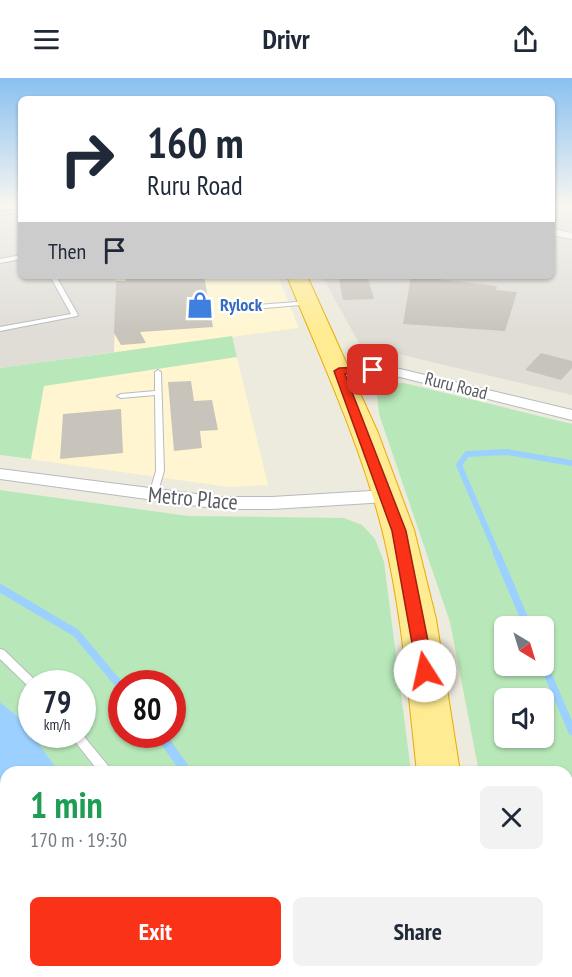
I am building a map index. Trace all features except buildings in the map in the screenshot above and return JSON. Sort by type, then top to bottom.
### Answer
[{"type":"highway","points":[[298,279],[339,371],[399,531],[425,671],[438,766]]},
{"type":"street","name":"Ruru Road","points":[[339,371],[373,370],[400,373],[572,415]]},
{"type":"street","name":"Metro Place","points":[[0,474],[220,503],[387,496]]},
{"type":"lane","points":[[0,261],[18,258]]},
{"type":"lane","points":[[0,329],[75,315],[55,279]]},
{"type":"lane","points":[[232,309],[309,303]]},
{"type":"lane","points":[[153,495],[160,471],[158,372]]},
{"type":"lane","points":[[122,396],[158,393]]},
{"type":"lane","points":[[0,653],[18,670]]},
{"type":"lane","points":[[87,748],[101,766]]},
{"type":"shaded area","points":[[0,247],[18,247],[18,279],[116,279],[114,352],[0,368]]},
{"type":"shaded area","points":[[555,247],[572,247],[572,395],[360,345],[324,279],[555,279]]},
{"type":"shaded area","points":[[116,279],[279,279],[299,328],[232,337],[268,485],[229,487],[0,455],[0,368],[114,352]]},
{"type":"green space","points":[[232,336],[237,357],[44,386],[31,459],[0,455],[0,368]]},
{"type":"green space","points":[[404,383],[572,424],[572,766],[478,766],[450,622],[379,414],[376,384]]},
{"type":"green space","points":[[0,490],[188,516],[344,518],[362,525],[375,539],[384,562],[410,766],[55,766],[41,748],[96,748],[96,670],[18,670],[18,717],[0,702]]},
{"type":"water","points":[[0,702],[18,717],[18,748],[42,748],[55,766],[0,766]]},
{"type":"waterway","points":[[498,556],[459,465],[467,454],[507,452],[572,463]]},
{"type":"waterway","points":[[497,554],[523,616]]},
{"type":"waterway","points":[[0,588],[76,633],[108,671]]},
{"type":"waterway","points":[[549,676],[572,731]]},
{"type":"waterway","points":[[170,748],[183,766]]},
{"type":"place","name":"Rylock","points":[[200,305]]},
{"type":"route","points":[[373,370],[339,371],[362,427],[399,531],[425,671]]}]
